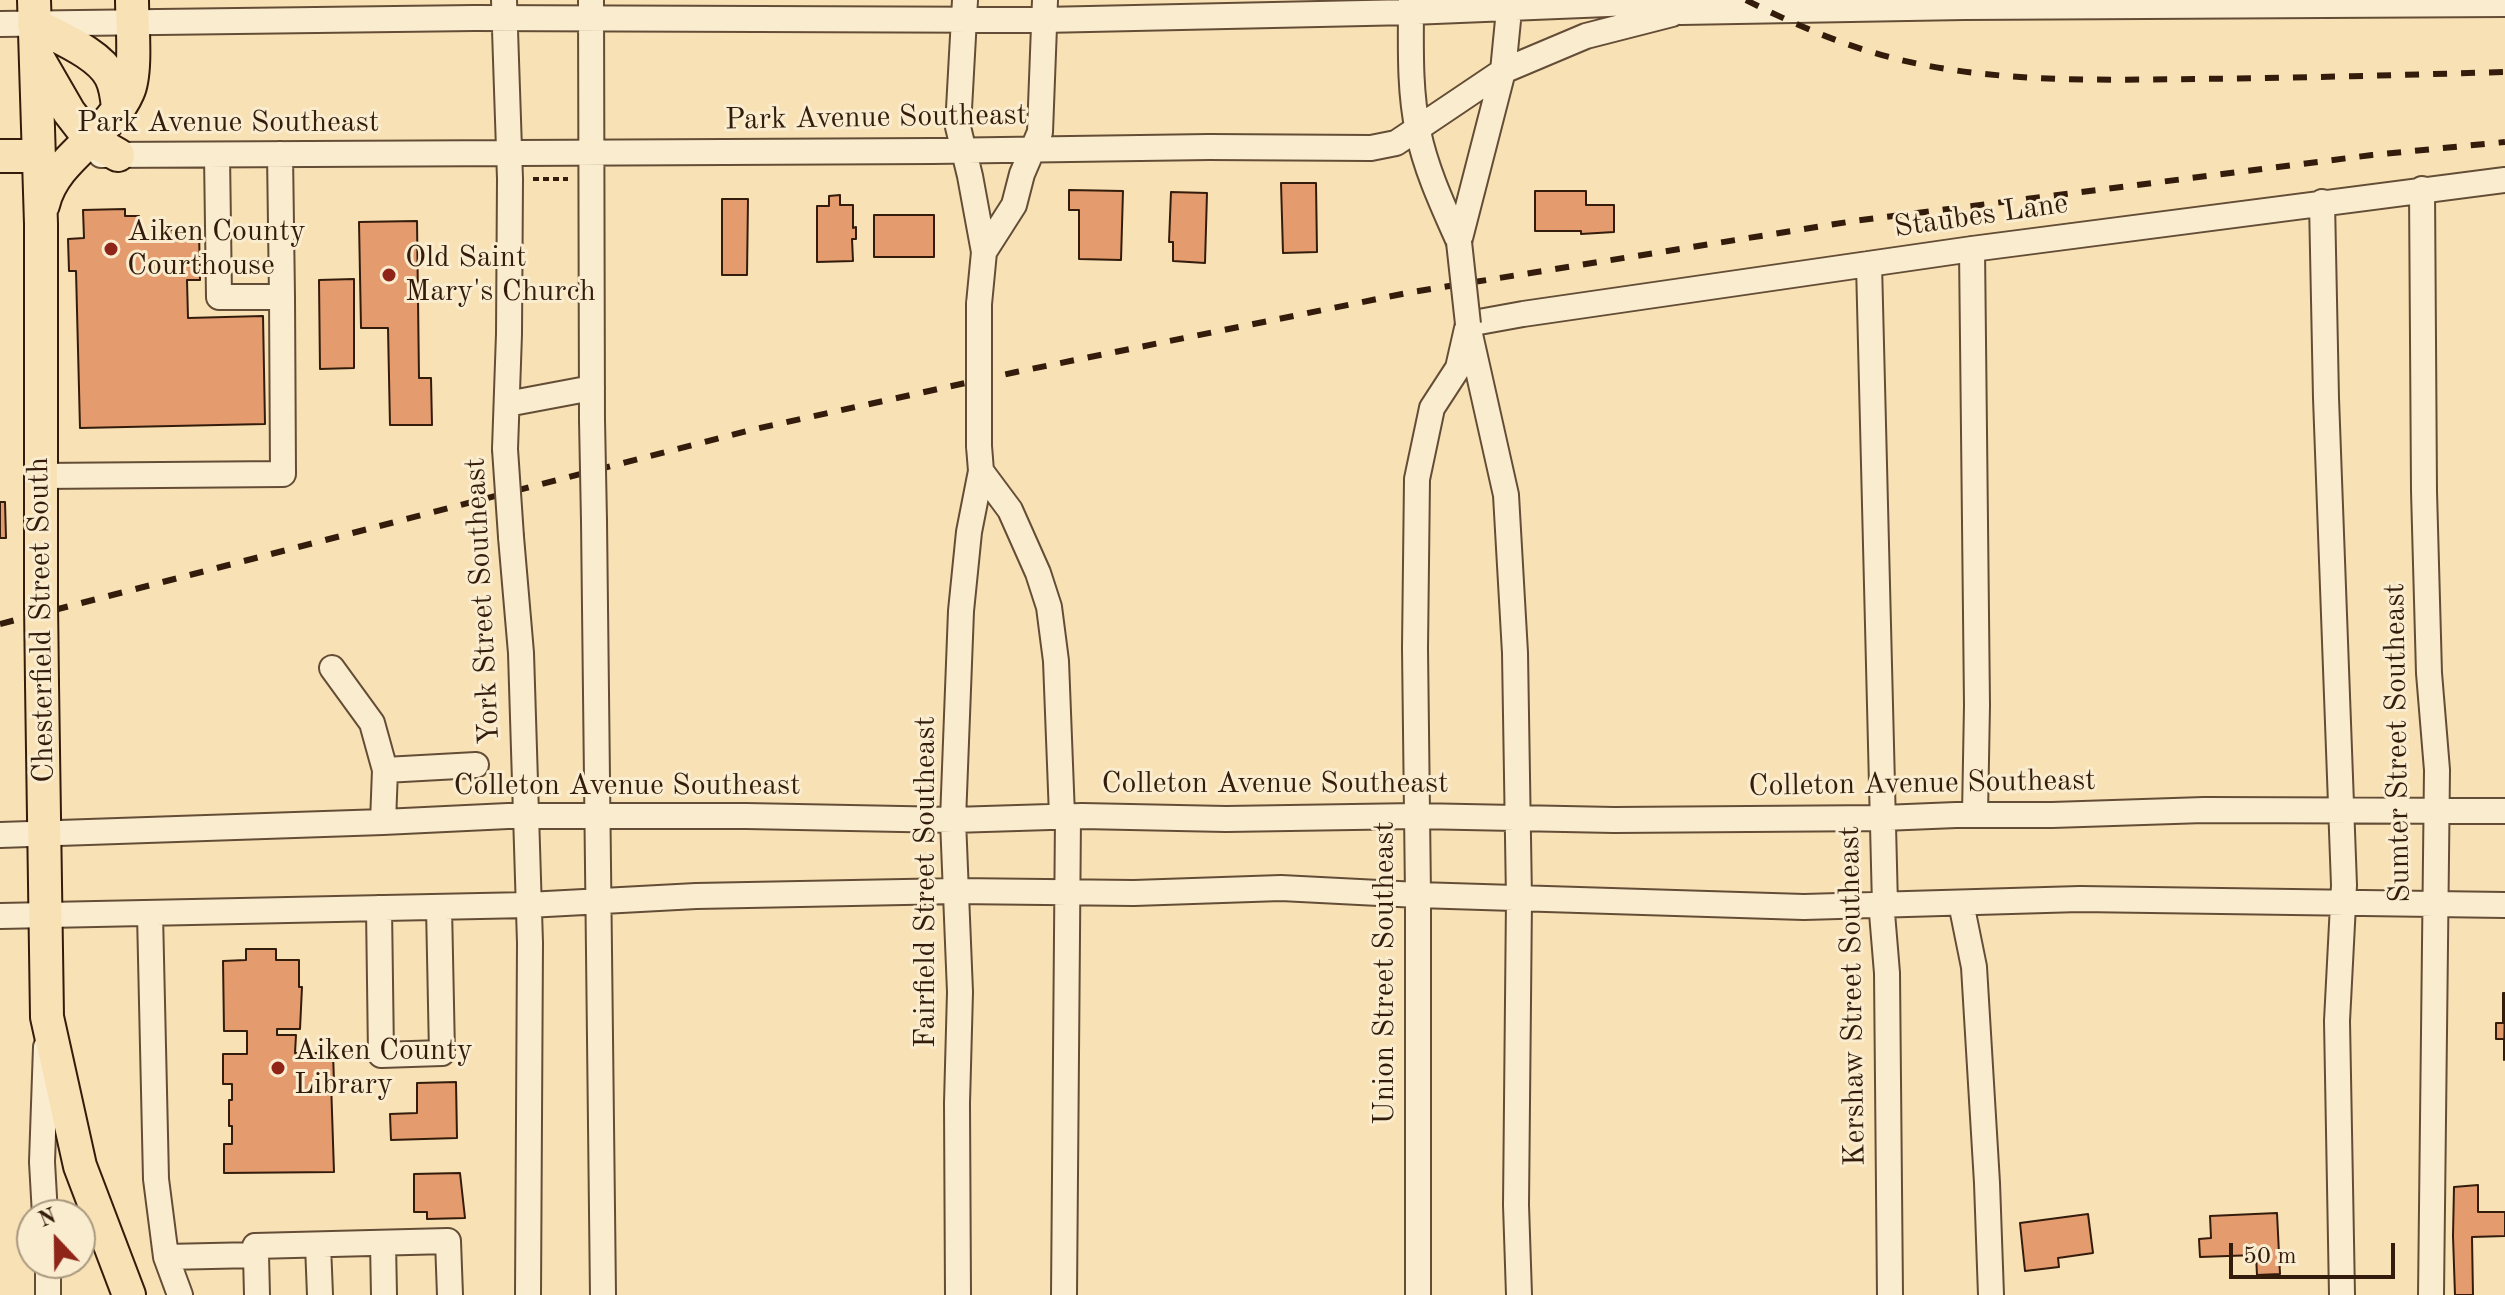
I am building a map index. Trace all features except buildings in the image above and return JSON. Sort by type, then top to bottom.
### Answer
[{"type":"main road","name":"Chesterfield Street South","points":[[41,224],[50,183],[118,108],[128,92],[132,73],[132,11]]},
{"type":"main road","name":"Chesterfield Street South","points":[[35,26],[41,224],[40,552],[47,1017],[80,1166],[129,1295]]},
{"type":"main road","points":[[35,26],[101,64],[116,87],[118,108]]},
{"type":"main road","points":[[35,26],[83,147],[118,155]]},
{"type":"main road","points":[[0,156],[39,156]]},
{"type":"street","name":"Park Avenue Southeast","points":[[0,24],[35,26],[132,11],[1044,10],[1632,2],[1681,12]]},
{"type":"street","name":"Union Street Southeast","points":[[1459,242],[1503,71],[1510,4]]},
{"type":"street","name":"Park Avenue Southeast","points":[[118,155],[1371,148],[1396,143],[1503,71],[1586,36],[1681,12],[1876,4],[2505,4]]},
{"type":"street","name":"Union Street Southeast","points":[[1411,6],[1413,91],[1418,130],[1428,170],[1459,242],[1468,324],[1506,495],[1515,653],[1519,899],[1516,1205],[1519,1295]]},
{"type":"street","name":"York Street Southeast","points":[[504,9],[509,154],[509,334],[505,449],[521,653],[528,905],[528,1295]]},
{"type":"street","points":[[591,10],[592,420],[603,1295]]},
{"type":"street","name":"Fairfield Street Southeast","points":[[958,1295],[960,992],[953,820],[961,611],[969,532],[981,471],[979,304],[984,252],[958,127],[964,10]]},
{"type":"street","name":"Fairfield Street Southeast","points":[[984,252],[1014,205],[1022,174],[1040,132],[1044,10]]},
{"type":"street","name":"Park Avenue Southeast","points":[[39,156],[83,147]]},
{"type":"street","points":[[40,476],[283,474],[280,154]]},
{"type":"street","points":[[217,155],[219,297],[282,297]]},
{"type":"street","name":"Staubes Lane","points":[[1468,324],[1972,249],[2505,180]]},
{"type":"street","name":"Sumter Street Southeast","points":[[2422,189],[2424,491],[2429,673],[2437,770],[2431,1295]]},
{"type":"street","name":"Sumter Street Southeast","points":[[2322,202],[2343,904],[2337,1021],[2342,1295]]},
{"type":"street","points":[[1972,249],[1977,705],[1975,815]]},
{"type":"street","name":"Kershaw Street Southeast","points":[[1869,264],[1885,905],[1882,913],[1887,973],[1890,1295]]},
{"type":"street","name":"Union Street Southeast","points":[[1418,1295],[1417,479],[1432,408],[1458,368],[1468,324]]},
{"type":"street","points":[[507,404],[592,388]]},
{"type":"street","points":[[981,471],[1010,510],[1038,573],[1049,607],[1056,661],[1068,892],[1064,1295]]},
{"type":"street","points":[[332,668],[372,723],[385,770],[383,822]]},
{"type":"street","points":[[385,770],[476,765]]},
{"type":"street","name":"Colleton Avenue Southeast","points":[[0,835],[525,816],[953,820],[1065,816],[1241,819],[1416,816],[1614,820],[2341,810],[2505,811]]},
{"type":"street","points":[[0,916],[528,905],[696,896],[956,891],[1134,893],[1281,888],[1804,907],[2095,899],[2505,905]]},
{"type":"street","points":[[1961,903],[1974,967],[1991,1295]]},
{"type":"street","points":[[379,908],[381,1055],[442,1053],[439,907]]},
{"type":"street","points":[[150,914],[156,1179],[166,1257],[180,1295]]},
{"type":"street","points":[[44,1199],[42,1162],[47,1017]]},
{"type":"street","points":[[257,1295],[255,1246],[448,1241],[450,1295]]},
{"type":"street","points":[[383,1243],[384,1295]]},
{"type":"street","points":[[318,1245],[320,1295]]},
{"type":"street","points":[[166,1257],[256,1255]]},
{"type":"path","points":[[522,179],[571,179]]},
{"type":"railway","points":[[1746,0],[1818,33],[1874,53],[1930,66],[2005,76],[2157,79],[2505,72]]},
{"type":"railway","points":[[0,624],[755,429],[1016,372],[1412,292],[1854,221],[2372,155],[2505,142]]},
{"type":"place","name":"Aiken County Courthouse","points":[[111,249]]},
{"type":"place","name":"Old Saint Mary's Church","points":[[389,275]]},
{"type":"place","name":"Aiken County Library","points":[[278,1068]]}]
